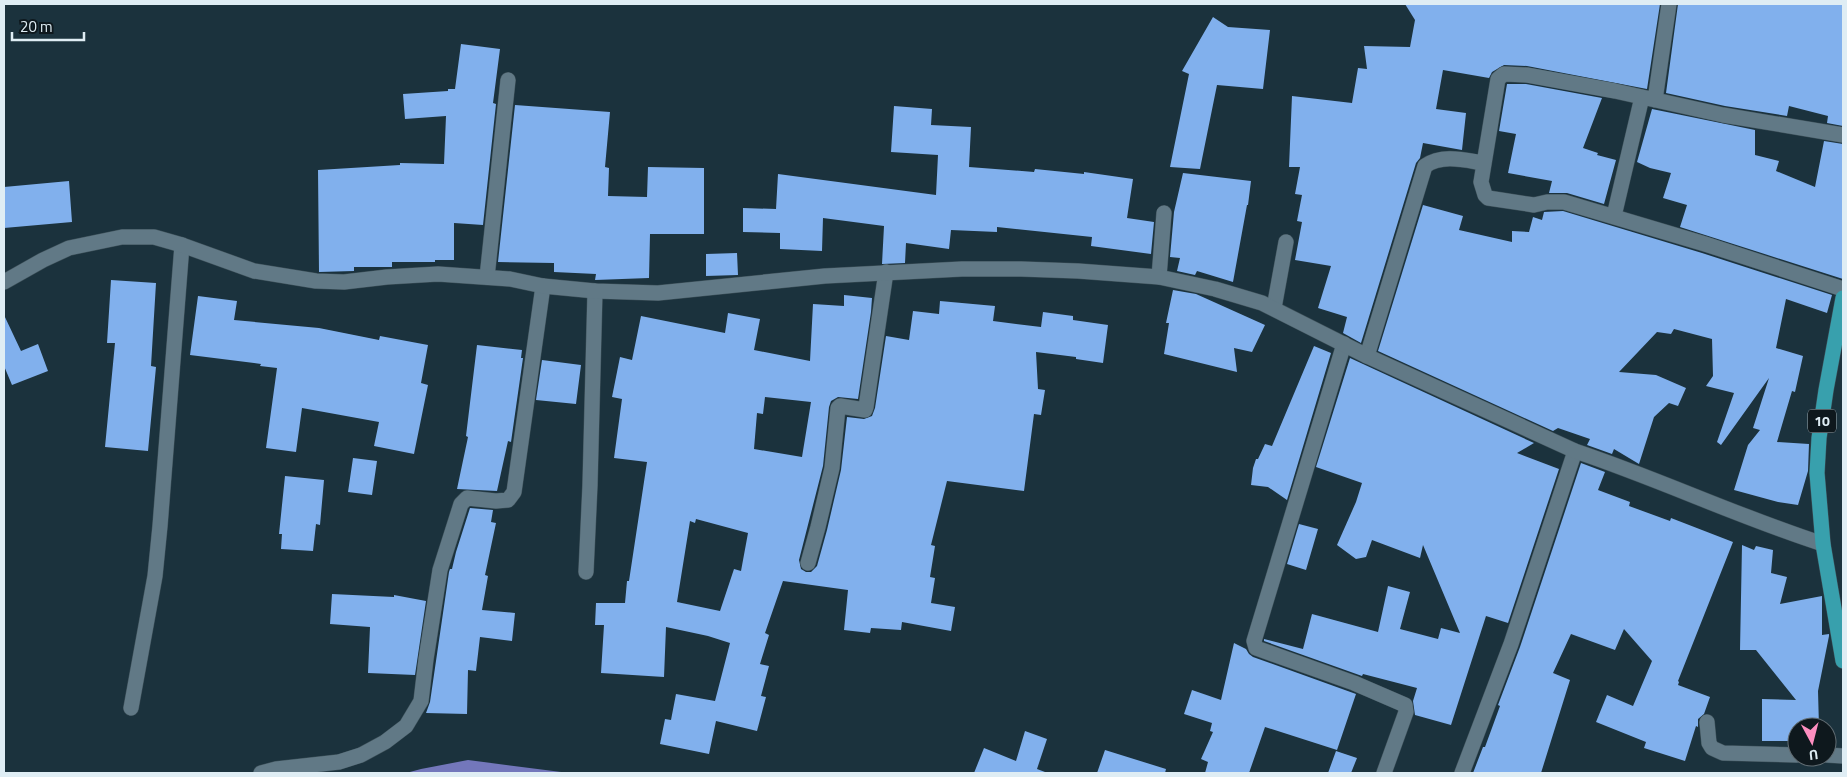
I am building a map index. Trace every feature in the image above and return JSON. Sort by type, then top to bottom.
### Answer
[{"type":"highway","name":"10","points":[[1843,298],[1826,390],[1819,438],[1817,473],[1823,544],[1840,623],[1843,662]]},
{"type":"street","points":[[1614,216],[1649,99],[1669,4]]},
{"type":"street","points":[[1843,135],[1723,115],[1615,91],[1527,75],[1504,74],[1498,79],[1481,182],[1484,195],[1488,198],[1534,205],[1548,202],[1564,202],[1614,216],[1843,289]]},
{"type":"street","points":[[487,277],[508,80]]},
{"type":"street","points":[[1367,356],[1424,166],[1436,160],[1451,158],[1483,163]]},
{"type":"street","points":[[1158,277],[1164,213]]},
{"type":"street","points":[[4,282],[42,260],[69,248],[122,237],[154,237],[182,244],[254,271],[316,281],[344,282],[438,274],[510,279],[543,286],[595,291],[658,293],[825,276],[886,272],[1021,269],[1158,277],[1215,289],[1274,308],[1367,356],[1575,451],[1611,463],[1770,527],[1823,544]]},
{"type":"street","points":[[1274,308],[1286,242]]},
{"type":"street","points":[[131,708],[156,567],[182,244]]},
{"type":"street","points":[[808,562],[832,468],[838,408],[840,406],[861,410],[866,407],[886,272]]},
{"type":"street","points":[[261,773],[276,769],[339,762],[361,754],[385,742],[406,726],[421,701],[440,570],[461,504],[467,498],[496,501],[508,500],[514,492],[543,286]]},
{"type":"street","points":[[586,572],[595,291]]},
{"type":"street","points":[[1344,344],[1254,645],[1256,648],[1405,704],[1406,712],[1384,773]]},
{"type":"street","points":[[1462,773],[1511,644],[1575,451]]},
{"type":"street","points":[[1707,722],[1709,743],[1712,748],[1723,753],[1787,755]]},
{"type":"water","points":[[468,760],[569,773],[406,773]]},
{"type":"building","points":[[1405,4],[1660,4],[1647,89],[1527,66],[1504,65],[1492,72],[1489,78],[1443,70],[1436,109],[1466,113],[1462,150],[1423,143],[1420,158],[1416,163],[1361,343],[1343,333],[1347,317],[1318,308],[1331,266],[1295,260],[1302,222],[1297,221],[1302,195],[1295,194],[1300,167],[1289,167],[1292,96],[1352,103],[1358,68],[1367,69],[1364,46],[1410,47],[1415,20]]},
{"type":"building","points":[[1678,4],[1843,4],[1843,126],[1827,123],[1828,116],[1789,106],[1787,116],[1725,106],[1666,93]]},
{"type":"building","points":[[1213,17],[1228,27],[1270,30],[1263,89],[1217,85],[1200,169],[1170,167],[1189,74],[1182,71]]},
{"type":"building","points":[[461,44],[500,49],[493,103],[496,104],[483,225],[454,223],[454,260],[392,262],[392,267],[354,267],[354,271],[319,272],[318,170],[400,165],[400,163],[444,164],[446,116],[405,119],[403,94],[455,89]]},
{"type":"building","points":[[1507,84],[1526,84],[1602,98],[1583,148],[1598,153],[1597,155],[1616,160],[1604,204],[1567,193],[1549,193],[1552,181],[1508,173],[1516,134],[1499,131]]},
{"type":"building","points":[[515,105],[610,112],[605,167],[609,168],[608,196],[647,197],[648,167],[704,168],[704,234],[650,234],[649,278],[595,280],[596,274],[554,272],[554,263],[498,262]]},
{"type":"building","points":[[894,106],[932,109],[931,125],[971,127],[969,167],[1034,172],[1035,169],[1084,174],[1084,172],[1133,179],[1127,218],[1154,222],[1151,254],[1091,246],[1092,237],[997,227],[997,232],[951,230],[949,249],[906,243],[905,263],[882,264],[884,226],[823,218],[822,251],[780,249],[780,233],[743,232],[743,208],[776,209],[778,174],[936,195],[938,155],[891,152]]},
{"type":"building","points":[[1652,109],[1755,130],[1755,155],[1779,161],[1776,171],[1815,187],[1824,141],[1843,144],[1843,279],[1680,227],[1687,205],[1663,198],[1671,173],[1650,168],[1637,162]]},
{"type":"building","points":[[1183,173],[1251,181],[1233,282],[1197,271],[1195,275],[1177,271],[1180,258],[1170,257],[1174,212]]},
{"type":"building","points":[[69,181],[72,222],[4,228],[4,187]]},
{"type":"building","points":[[1423,205],[1463,216],[1459,230],[1512,242],[1512,231],[1529,232],[1533,217],[1542,220],[1544,212],[1563,211],[1832,295],[1827,313],[1786,299],[1776,348],[1803,356],[1795,392],[1792,391],[1777,442],[1809,444],[1808,471],[1798,505],[1778,502],[1734,490],[1748,445],[1760,430],[1753,428],[1769,378],[1721,445],[1717,442],[1734,393],[1706,386],[1713,376],[1712,339],[1674,329],[1671,334],[1657,332],[1619,372],[1656,375],[1686,388],[1678,406],[1669,403],[1654,417],[1639,464],[1614,449],[1612,454],[1587,445],[1590,439],[1558,428],[1553,431],[1378,351]]},
{"type":"building","points":[[737,253],[738,275],[706,276],[706,254]]},
{"type":"building","points":[[111,280],[156,283],[151,366],[156,367],[148,451],[105,447],[115,343],[107,343]]},
{"type":"building","points":[[1173,290],[1196,294],[1265,325],[1252,352],[1234,348],[1237,372],[1164,354],[1169,323],[1166,323]]},
{"type":"building","points":[[844,295],[872,298],[858,399],[838,397],[831,401],[829,407],[823,466],[799,560],[801,569],[806,572],[811,572],[817,566],[827,530],[841,470],[847,417],[864,419],[872,416],[875,408],[886,336],[909,340],[913,311],[939,314],[940,301],[995,306],[993,321],[1041,327],[1043,312],[1073,316],[1073,320],[1108,325],[1103,363],[1076,359],[1076,357],[1036,352],[1038,389],[1045,390],[1041,415],[1034,414],[1024,491],[947,481],[931,545],[935,546],[930,577],[935,578],[931,603],[955,607],[951,631],[902,622],[901,630],[871,628],[870,633],[844,630],[848,590],[783,581],[765,633],[769,635],[760,664],[769,666],[761,696],[766,697],[757,731],[716,721],[709,754],[660,744],[665,719],[671,720],[676,694],[715,701],[730,643],[666,627],[664,677],[601,673],[604,625],[595,625],[596,603],[625,603],[647,462],[614,458],[622,399],[612,397],[620,357],[632,360],[641,316],[725,333],[728,313],[760,319],[754,350],[810,361],[813,304],[844,306]],"holes":[[[765,397],[811,402],[802,457],[754,449],[757,413],[763,414]],[[696,519],[748,533],[741,571],[734,569],[720,611],[677,602],[690,521],[695,523]]]},
{"type":"building","points":[[198,296],[237,301],[234,320],[319,328],[379,340],[380,336],[428,345],[421,383],[428,385],[414,454],[374,446],[379,422],[302,408],[296,452],[266,448],[277,368],[260,366],[261,364],[190,355]]},
{"type":"building","points":[[4,315],[21,351],[38,344],[48,371],[12,385],[4,366]]},
{"type":"building","points":[[477,345],[522,350],[521,358],[523,358],[511,442],[508,441],[497,491],[457,489],[468,437],[466,436]]},
{"type":"building","points":[[1314,346],[1331,353],[1287,500],[1268,487],[1251,485],[1253,468],[1265,444],[1272,446]]},
{"type":"building","points":[[1350,358],[1534,443],[1517,453],[1559,469],[1508,623],[1486,616],[1451,725],[1415,715],[1413,701],[1417,688],[1363,674],[1362,676],[1264,641],[1264,639],[1303,649],[1312,614],[1378,632],[1388,586],[1410,592],[1400,629],[1438,639],[1441,628],[1460,633],[1423,545],[1420,558],[1372,540],[1366,557],[1356,559],[1337,545],[1356,502],[1362,483],[1316,467]]},
{"type":"building","points":[[542,360],[581,365],[576,404],[536,400]]},
{"type":"building","points":[[353,458],[377,461],[372,495],[348,492]]},
{"type":"building","points":[[1581,463],[1605,472],[1598,490],[1630,502],[1629,506],[1670,521],[1671,518],[1733,542],[1678,681],[1678,685],[1710,697],[1704,714],[1698,719],[1698,727],[1696,726],[1685,761],[1644,748],[1646,742],[1596,722],[1607,695],[1633,706],[1652,661],[1624,629],[1615,650],[1571,634],[1553,673],[1570,680],[1541,773],[1473,773],[1500,706],[1498,705],[1520,647]]},
{"type":"building","points":[[285,476],[324,480],[320,525],[316,524],[313,551],[281,549],[282,534],[279,534]]},
{"type":"building","points":[[470,508],[493,510],[491,522],[496,523],[485,575],[488,576],[482,610],[515,613],[512,641],[480,637],[476,671],[468,670],[467,714],[426,713],[430,702],[449,572],[452,569]]},
{"type":"building","points":[[1299,524],[1318,529],[1306,570],[1287,564]]},
{"type":"building","points":[[1742,545],[1754,550],[1756,546],[1773,550],[1771,573],[1787,577],[1780,604],[1822,596],[1822,635],[1829,634],[1829,636],[1818,691],[1819,717],[1787,717],[1787,741],[1762,741],[1762,699],[1796,700],[1756,650],[1740,650]]},
{"type":"building","points":[[332,594],[394,597],[394,595],[426,601],[415,675],[368,673],[370,627],[330,624]]},
{"type":"building","points":[[1234,643],[1246,649],[1253,657],[1356,694],[1337,750],[1265,727],[1249,773],[1205,773],[1208,762],[1201,759],[1213,732],[1210,731],[1212,723],[1184,714],[1192,690],[1221,700]]},
{"type":"building","points":[[1025,731],[1047,739],[1037,769],[1044,773],[974,773],[984,748],[1016,761]]},
{"type":"building","points":[[1105,750],[1166,769],[1165,773],[1097,773]]},
{"type":"building","points":[[1336,751],[1357,758],[1351,773],[1328,773]]}]
